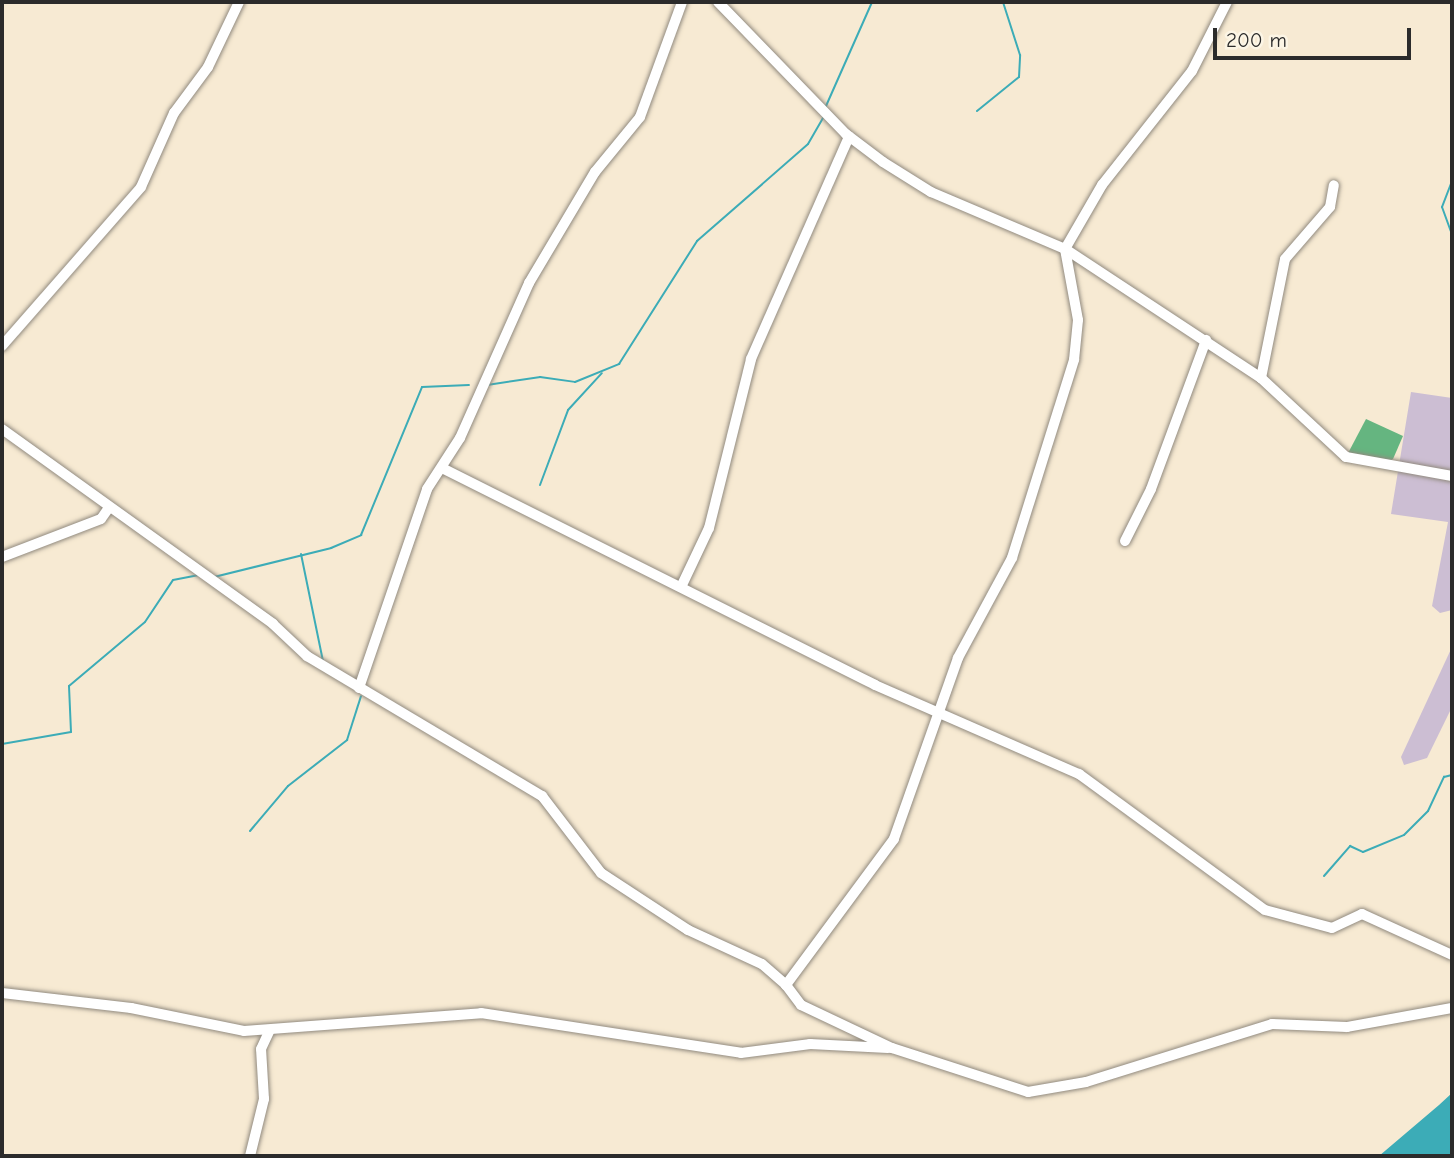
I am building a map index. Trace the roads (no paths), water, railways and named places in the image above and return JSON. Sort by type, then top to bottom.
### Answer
[{"type":"street","points":[[2,346],[141,187],[174,113],[208,67],[239,2]]},
{"type":"street","points":[[359,688],[427,489],[444,469],[529,284],[595,172],[640,117],[682,2]]},
{"type":"street","points":[[718,2],[849,137],[931,192],[1065,250],[1261,378],[1356,462],[1452,476]]},
{"type":"street","points":[[786,985],[894,839],[958,659],[1012,558],[1074,360],[1077,320],[1065,250],[1102,185],[1192,71],[1227,2]]},
{"type":"street","points":[[682,585],[709,528],[751,359],[849,137]]},
{"type":"street","points":[[1261,378],[1285,259],[1330,207],[1334,185]]},
{"type":"street","points":[[1125,541],[1151,489],[1206,340]]},
{"type":"street","points":[[2,429],[108,509],[359,688],[542,796],[600,873],[688,930],[762,964],[786,985],[801,1005],[892,1048],[987,1082],[1042,1092],[1272,1024],[1347,1027],[1452,1008]]},
{"type":"street","points":[[444,469],[682,585],[809,653],[1079,774],[1265,910],[1332,928],[1362,914],[1452,955]]},
{"type":"street","points":[[2,557],[101,519],[108,509]]},
{"type":"street","points":[[2,993],[270,1030],[481,1013],[741,1053],[836,1045],[892,1048]]},
{"type":"street","points":[[836,1045],[842,1023]]},
{"type":"street","points":[[250,1156],[264,1099],[261,1049],[270,1030]]},
{"type":"water","points":[[1452,1093],[1452,1156],[1379,1156],[1439,1105]]},
{"type":"waterway","points":[[826,106],[872,2]]},
{"type":"waterway","points":[[977,111],[1019,77],[1020,55],[1003,2]]},
{"type":"waterway","points":[[487,385],[540,377],[575,382],[619,364],[697,241],[808,144],[823,118]]},
{"type":"waterway","points":[[1452,181],[1442,207],[1452,234]]},
{"type":"waterway","points":[[540,485],[568,410],[602,373]]},
{"type":"waterway","points":[[214,577],[331,548],[361,535],[422,387],[469,385]]},
{"type":"waterway","points":[[301,554],[323,661]]},
{"type":"waterway","points":[[2,744],[71,732],[69,686],[145,622],[173,580],[198,575]]},
{"type":"waterway","points":[[250,831],[288,786],[347,740],[361,696]]},
{"type":"waterway","points":[[1324,876],[1350,846],[1363,852],[1404,835],[1428,811],[1444,777],[1452,775]]}]
